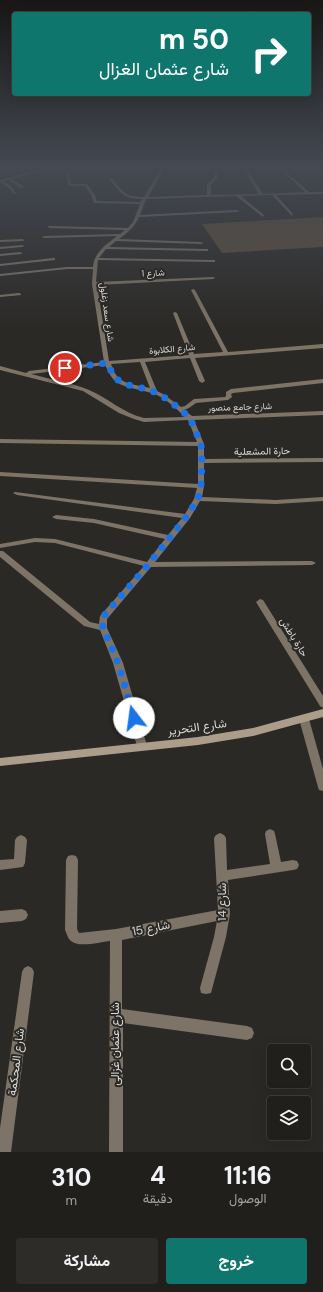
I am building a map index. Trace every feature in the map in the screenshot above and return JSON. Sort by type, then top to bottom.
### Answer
[{"type":"street","points":[[96,259],[113,240],[123,235],[135,222]]},
{"type":"street","points":[[49,227],[129,229]]},
{"type":"street","points":[[44,237],[123,235]]},
{"type":"street","points":[[0,241],[23,240]]},
{"type":"street","points":[[113,240],[201,243]]},
{"type":"street","points":[[0,248],[22,246]]},
{"type":"street","points":[[105,248],[206,250]]},
{"type":"street","points":[[0,255],[20,253]]},
{"type":"street","points":[[96,259],[213,261]]},
{"type":"street","name":"شارع سعد زغلول","points":[[96,259],[94,284],[107,363]]},
{"type":"street","points":[[0,265],[53,260]]},
{"type":"street","points":[[0,275],[67,268],[95,268]]},
{"type":"street","name":"شارع 1","points":[[94,284],[213,278]]},
{"type":"street","points":[[193,290],[226,354]]},
{"type":"street","points":[[0,296],[19,294]]},
{"type":"street","points":[[175,313],[202,381]]},
{"type":"street","name":"شارع الكلابوة","points":[[23,374],[107,363],[323,346]]},
{"type":"street","points":[[142,360],[154,392]]},
{"type":"street","points":[[107,363],[115,378],[121,382],[154,392],[180,409],[190,418],[201,444],[201,486],[198,499],[170,538],[102,618],[103,628],[118,663],[142,746]]},
{"type":"street","name":"شارع جامع منصور","points":[[0,368],[86,390],[132,417],[139,419],[323,413]]},
{"type":"street","points":[[180,409],[186,407],[194,401],[226,399],[229,397],[228,393],[231,391],[323,381]]},
{"type":"street","points":[[0,441],[201,444]]},
{"type":"street","name":"حارة المشعلية","points":[[202,461],[323,460]]},
{"type":"street","points":[[0,474],[201,486]]},
{"type":"street","points":[[17,493],[187,516]]},
{"type":"street","points":[[198,499],[252,501],[306,501],[323,499]]},
{"type":"street","points":[[56,517],[94,521],[170,538]]},
{"type":"street","points":[[0,546],[35,540],[55,541],[148,565],[312,563]]},
{"type":"street","points":[[0,553],[87,624],[103,628]]},
{"type":"street","name":"حارة باطش","points":[[260,602],[323,704]]},
{"type":"street","name":"شارع التحرير","points":[[0,762],[198,741],[253,732],[323,712]]},
{"type":"street","points":[[304,718],[323,787]]},
{"type":"street","points":[[270,834],[276,867]]},
{"type":"street","name":"شارع 14","points":[[206,988],[219,943],[224,914],[220,838]]},
{"type":"street","points":[[0,865],[19,863],[21,840]]},
{"type":"street","name":"شارع 15","points":[[72,860],[71,930],[78,939],[116,935],[224,914]]},
{"type":"street","points":[[222,876],[293,865]]},
{"type":"street","points":[[0,917],[22,915]]},
{"type":"street","name":"شارع عثمان غزالى","points":[[116,935],[116,1152]]},
{"type":"street","name":"شارع المحكمة","points":[[4,1152],[28,972]]},
{"type":"street","points":[[115,1015],[247,1033]]},
{"type":"shaded area","points":[[241,222],[323,222],[323,247],[222,253],[202,224]]},
{"type":"route","points":[[65,368],[107,363],[115,378],[121,382],[137,388],[147,389],[161,395],[180,409],[190,418],[201,444],[201,486],[198,499],[187,516],[148,565],[102,618],[103,628],[118,663],[134,718]]}]
